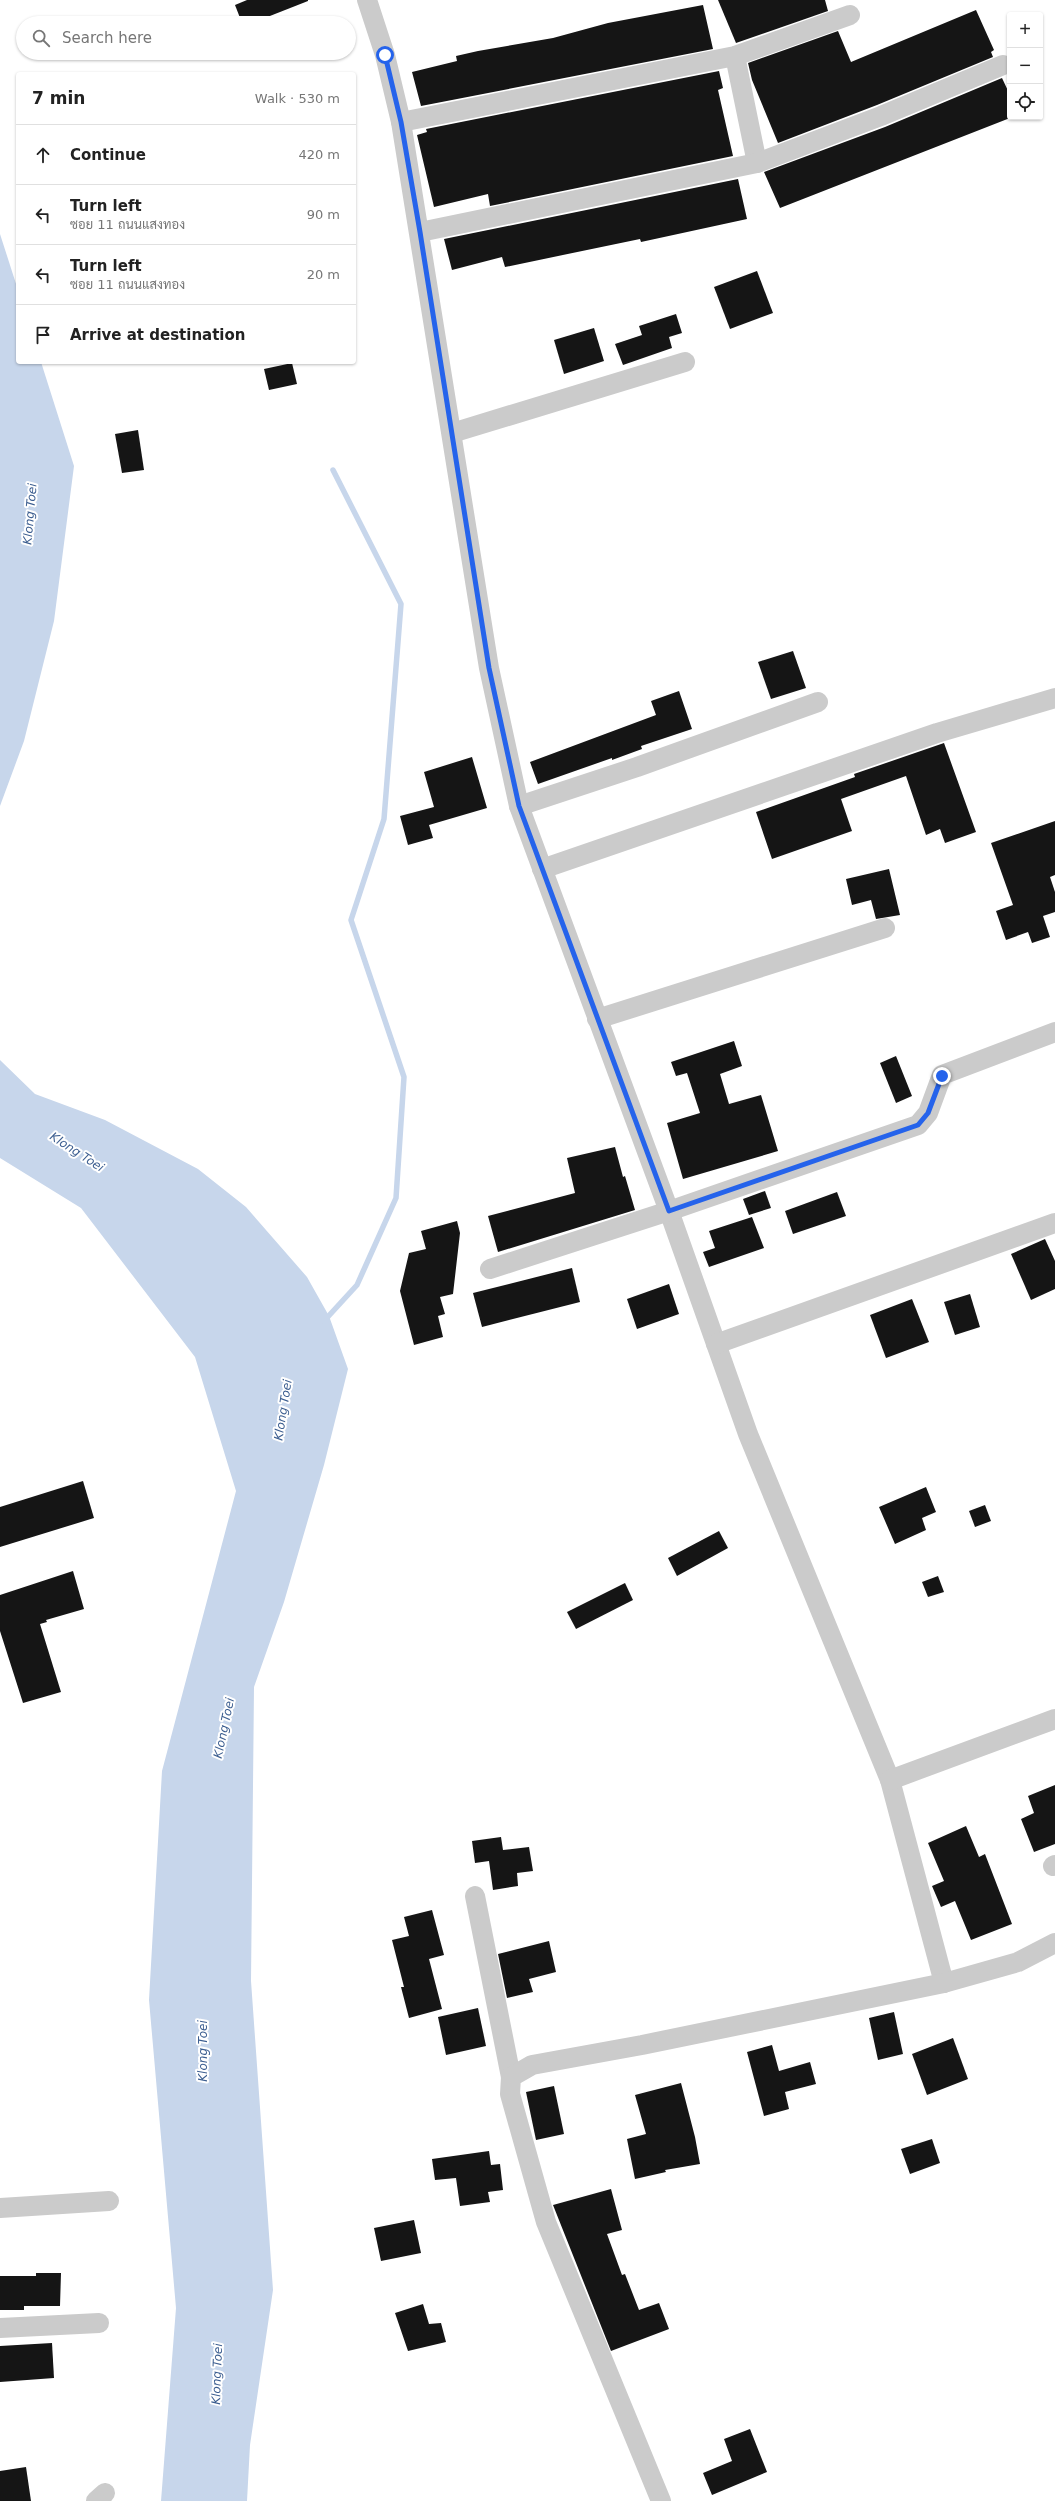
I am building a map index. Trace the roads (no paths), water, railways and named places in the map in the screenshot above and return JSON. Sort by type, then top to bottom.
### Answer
[{"type":"street","points":[[367,0],[385,55],[401,122],[420,232],[489,668],[519,806],[669,1211],[748,1434],[890,1780],[944,1982]]},
{"type":"street","points":[[401,122],[735,56],[850,15]]},
{"type":"street","points":[[735,56],[757,163]]},
{"type":"street","points":[[420,232],[757,163],[881,116],[1003,65]]},
{"type":"street","points":[[452,433],[685,362]]},
{"type":"street","points":[[542,870],[936,733],[1055,698]]},
{"type":"street","points":[[519,806],[637,767],[818,702]]},
{"type":"street","points":[[597,1019],[885,928]]},
{"type":"street","points":[[490,1269],[669,1211],[918,1125],[928,1113],[942,1076],[1055,1032]]},
{"type":"street","points":[[716,1344],[1055,1223]]},
{"type":"street","points":[[890,1780],[1055,1719]]},
{"type":"street","points":[[475,1896],[511,2077],[510,2094],[546,2222],[661,2501]]},
{"type":"street","points":[[511,2077],[532,2065],[642,2045],[944,1982],[1018,1962],[1055,1943]]},
{"type":"street","points":[[0,2208],[109,2201]]},
{"type":"street","points":[[0,2328],[99,2323]]},
{"type":"water","name":"Klong Toei","points":[[0,234],[16,284],[16,364],[42,364],[74,466],[54,621],[24,741],[0,806]]},
{"type":"water","name":"Klong Toei","points":[[0,1060],[35,1094],[105,1120],[198,1169],[246,1207],[307,1277],[329,1316],[348,1369],[324,1465],[284,1602],[254,1687],[251,1981],[273,2290],[250,2445],[247,2501],[161,2501],[176,2308],[149,2000],[162,1771],[236,1491],[195,1357],[81,1208],[0,1158]]},
{"type":"waterway","points":[[324,1321],[357,1285],[396,1198],[404,1077],[351,920],[384,819],[401,604],[333,470]]}]
